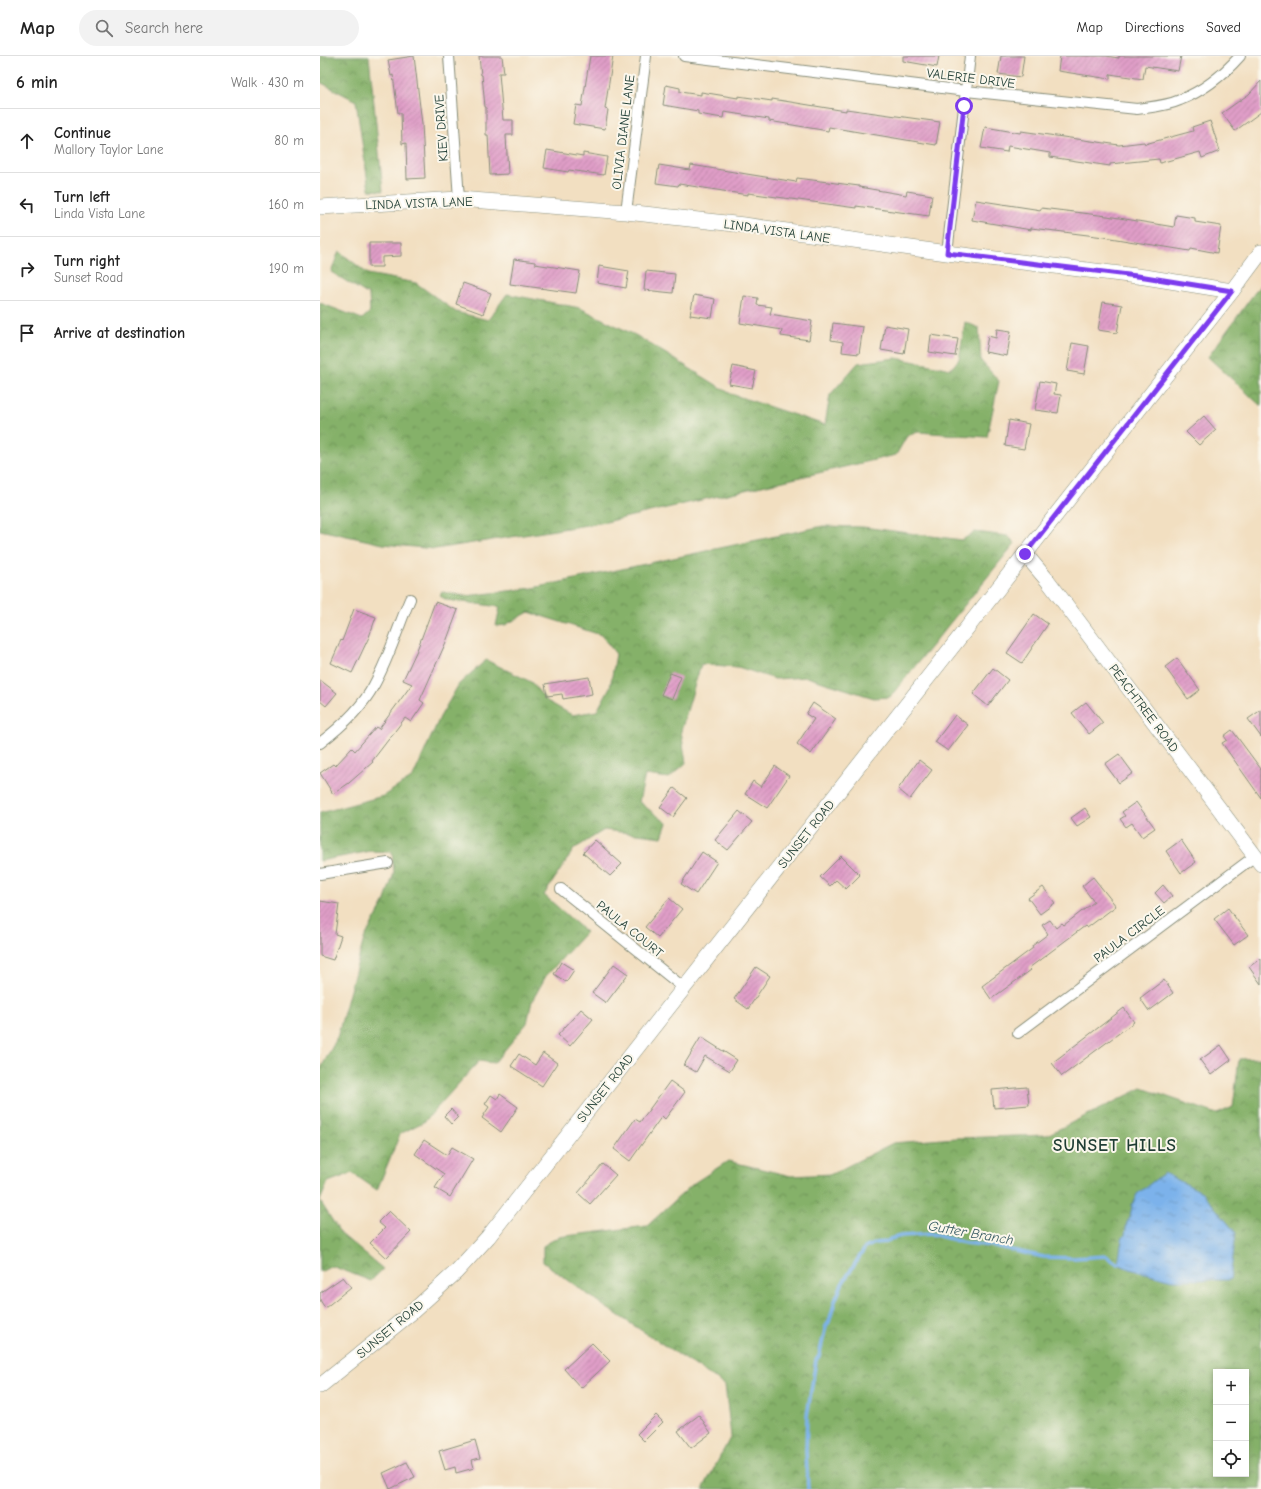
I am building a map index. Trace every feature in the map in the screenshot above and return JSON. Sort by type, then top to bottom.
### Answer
[{"type":"main road","name":"LINDA VISTA LANE","points":[[320,207],[459,199],[626,212],[744,225],[947,253],[1145,277],[1232,291]]},
{"type":"main road","name":"SUNSET ROAD","points":[[320,1386],[411,1313],[456,1272],[488,1237],[1232,291],[1261,252]]},
{"type":"main road","name":"PEACHTREE ROAD","points":[[1025,554],[1048,581],[1258,860]]},
{"type":"street","name":"KIEV DRIVE","points":[[449,56],[459,199]]},
{"type":"street","name":"OLIVIA DIANE LANE","points":[[626,212],[646,56]]},
{"type":"street","name":"VALERIE DRIVE","points":[[684,56],[966,91],[1137,110],[1179,101],[1200,90],[1220,75],[1240,56]]},
{"type":"street","points":[[947,253],[970,56]]},
{"type":"street","points":[[320,743],[340,728],[360,706],[374,685],[410,599]]},
{"type":"street","name":"PAULA CIRCLE","points":[[1018,1033],[1258,860]]},
{"type":"street","points":[[320,874],[388,863]]},
{"type":"street","name":"PAULA COURT","points":[[560,889],[684,988]]},
{"type":"green space","points":[[320,56],[369,56],[383,191],[369,190],[356,101],[320,82]]},
{"type":"green space","points":[[339,251],[368,274],[416,283],[456,312],[488,320],[507,294],[580,308],[637,336],[731,394],[825,425],[830,395],[858,363],[896,358],[951,369],[959,359],[965,322],[979,328],[981,361],[999,381],[987,437],[918,432],[907,436],[896,455],[606,522],[435,549],[383,544],[320,530],[320,303],[362,319],[370,312],[369,295],[331,272]]},
{"type":"green space","points":[[1261,284],[1261,406],[1208,357]]},
{"type":"green space","points":[[823,526],[863,527],[962,540],[975,532],[1008,536],[1015,543],[890,697],[874,698],[807,677],[775,679],[738,667],[701,664],[681,731],[686,763],[669,778],[645,775],[639,802],[667,823],[662,837],[604,830],[574,849],[544,895],[586,932],[546,976],[532,1001],[527,1023],[494,1063],[479,1061],[425,1121],[400,1134],[377,1190],[352,1173],[328,1182],[320,1201],[320,1070],[337,1038],[364,939],[384,903],[394,873],[392,852],[371,851],[320,861],[320,813],[383,796],[413,777],[440,717],[459,684],[486,660],[531,682],[547,701],[572,715],[597,711],[610,687],[616,654],[601,635],[529,612],[505,625],[496,626],[500,607],[447,600],[440,596],[442,592],[466,596],[533,588]]},
{"type":"green space","points":[[1261,1058],[1261,1489],[703,1489],[731,1436],[725,1385],[604,1306],[543,1262],[543,1246],[558,1237],[647,1226],[694,1183],[728,1161],[791,1176],[832,1174],[893,1143],[955,1138],[1047,1135],[1142,1088],[1217,1114],[1233,1107],[1239,1059]]},
{"type":"green space","points":[[320,1201],[341,1234],[383,1269],[371,1281],[332,1266],[320,1272]]},
{"type":"water","points":[[1164,1173],[1202,1192],[1236,1233],[1230,1280],[1173,1280],[1129,1269],[1118,1264],[1122,1239],[1125,1235],[1127,1222],[1130,1218],[1132,1205],[1137,1194]]},
{"type":"building","points":[[414,56],[422,124],[425,178],[407,179],[406,143],[402,144],[401,113],[398,113],[393,75],[391,76],[388,60]]},
{"type":"building","points":[[479,56],[502,56],[504,73],[499,73],[503,120],[513,120],[513,135],[506,135],[508,174],[490,175],[488,135],[486,135],[486,107]]},
{"type":"building","points":[[590,56],[613,56],[605,109],[608,110],[605,129],[573,124],[576,105],[582,106]]},
{"type":"building","points":[[903,56],[939,56],[937,67],[903,61]]},
{"type":"building","points":[[1001,56],[1024,56],[1021,77],[998,74]]},
{"type":"building","points":[[1060,56],[1106,56],[1119,58],[1119,56],[1181,56],[1178,71],[1145,66],[1143,79],[1110,74],[1110,79],[1058,71]]},
{"type":"building","points":[[1261,81],[1261,112],[1235,131],[1222,113],[1249,94]]},
{"type":"building","points":[[666,85],[680,88],[680,92],[701,95],[701,92],[738,98],[738,96],[772,101],[772,99],[846,111],[846,109],[940,122],[936,145],[829,127],[828,131],[769,121],[769,119],[724,112],[723,118],[698,114],[698,111],[663,105]]},
{"type":"building","points":[[1210,121],[1220,151],[1202,158],[1200,152],[1160,163],[1159,159],[1110,164],[1110,166],[1050,157],[1050,153],[1008,146],[1007,152],[981,148],[985,127],[1020,133],[1021,131],[1119,145],[1144,142],[1145,144],[1193,131],[1192,127]]},
{"type":"building","points":[[547,150],[583,156],[583,153],[607,157],[604,175],[544,168]]},
{"type":"building","points":[[659,165],[690,170],[691,165],[796,182],[797,178],[859,186],[906,195],[907,191],[932,195],[929,216],[856,206],[856,208],[748,193],[748,195],[679,184],[678,186],[656,183]]},
{"type":"building","points":[[976,200],[1041,210],[1041,208],[1107,216],[1174,227],[1176,215],[1195,218],[1195,222],[1221,226],[1217,253],[1191,248],[1190,251],[1104,237],[1031,228],[1031,230],[972,220]]},
{"type":"building","points":[[369,243],[401,243],[401,256],[382,257],[382,267],[369,267]]},
{"type":"building","points":[[514,259],[580,271],[576,293],[510,284]]},
{"type":"building","points":[[599,266],[629,271],[626,288],[597,283]]},
{"type":"building","points":[[646,271],[675,274],[673,293],[644,290]]},
{"type":"building","points":[[463,283],[491,293],[483,314],[456,304]]},
{"type":"building","points":[[694,295],[715,299],[712,318],[690,315]]},
{"type":"building","points":[[744,296],[758,298],[757,305],[772,307],[770,314],[812,321],[809,340],[781,336],[782,330],[740,323]]},
{"type":"building","points":[[1103,302],[1122,305],[1117,333],[1098,330]]},
{"type":"building","points":[[833,323],[863,327],[859,354],[842,352],[843,342],[831,340]]},
{"type":"building","points":[[885,325],[908,329],[904,354],[881,350]]},
{"type":"building","points":[[997,329],[1011,331],[1007,356],[985,352],[988,336],[996,338]]},
{"type":"building","points":[[931,335],[958,339],[955,356],[929,352]]},
{"type":"building","points":[[1072,343],[1089,346],[1084,374],[1067,371]]},
{"type":"building","points":[[733,366],[756,371],[752,388],[729,384]]},
{"type":"building","points":[[1040,381],[1056,384],[1054,394],[1061,395],[1058,413],[1035,410]]},
{"type":"building","points":[[1204,416],[1216,430],[1199,445],[1186,432]]},
{"type":"building","points":[[1009,420],[1029,424],[1024,449],[1005,446]]},
{"type":"building","points":[[435,602],[458,610],[446,642],[420,700],[424,703],[411,722],[405,718],[372,761],[373,762],[349,783],[333,794],[320,773],[333,764],[335,766],[352,748],[355,751],[376,727],[379,729],[412,684],[403,680],[417,650]]},
{"type":"building","points":[[354,609],[376,617],[369,637],[352,673],[331,663],[341,640],[342,641]]},
{"type":"building","points":[[1034,614],[1048,624],[1022,663],[1007,653]]},
{"type":"building","points":[[1177,658],[1200,690],[1188,699],[1165,667]]},
{"type":"building","points":[[993,668],[1008,680],[988,706],[973,694]]},
{"type":"building","points":[[670,673],[681,677],[672,699],[661,695]]},
{"type":"building","points":[[589,677],[592,694],[563,699],[562,694],[547,696],[545,684]]},
{"type":"building","points":[[320,680],[337,693],[326,706],[320,701]]},
{"type":"building","points":[[1086,702],[1103,723],[1089,734],[1072,713]]},
{"type":"building","points":[[813,703],[836,719],[811,754],[797,744],[814,719],[806,714]]},
{"type":"building","points":[[1261,710],[1261,737],[1248,719]]},
{"type":"building","points":[[955,715],[968,725],[948,751],[935,742]]},
{"type":"building","points":[[1232,730],[1261,769],[1261,798],[1222,743],[1227,740],[1224,736]]},
{"type":"building","points":[[1119,754],[1133,773],[1119,783],[1105,764]]},
{"type":"building","points":[[919,760],[932,770],[910,799],[898,789]]},
{"type":"building","points":[[775,766],[789,776],[767,808],[745,794],[753,781],[761,787]]},
{"type":"building","points":[[674,788],[687,798],[673,817],[660,807]]},
{"type":"building","points":[[1136,802],[1155,828],[1142,837],[1132,823],[1126,827],[1120,819],[1125,816],[1122,812]]},
{"type":"building","points":[[1085,808],[1091,817],[1077,826],[1071,818]]},
{"type":"building","points":[[739,811],[752,822],[728,850],[715,840]]},
{"type":"building","points":[[595,840],[622,864],[610,876],[583,853]]},
{"type":"building","points":[[1181,840],[1196,862],[1181,873],[1166,851]]},
{"type":"building","points":[[702,852],[717,862],[696,894],[681,884]]},
{"type":"building","points":[[841,856],[860,875],[846,889],[836,880],[830,886],[820,877]]},
{"type":"building","points":[[1093,877],[1116,906],[1087,928],[1085,926],[1029,968],[1031,970],[991,999],[982,986],[1033,948],[1032,946],[1048,934],[1042,925],[1050,920],[1056,928],[1062,923],[1064,925],[1094,902],[1082,886]]},
{"type":"building","points":[[1163,885],[1172,896],[1164,903],[1155,893]]},
{"type":"building","points":[[1043,887],[1055,903],[1040,914],[1028,898]]},
{"type":"building","points":[[669,898],[682,909],[658,938],[645,927]]},
{"type":"building","points":[[320,901],[339,904],[335,934],[341,936],[333,960],[320,956]]},
{"type":"building","points":[[1228,908],[1248,935],[1234,945],[1214,919]]},
{"type":"building","points":[[1261,958],[1261,984],[1249,967]]},
{"type":"building","points":[[561,962],[574,970],[566,982],[554,974]]},
{"type":"building","points":[[614,964],[628,974],[606,1003],[592,993]]},
{"type":"building","points":[[756,967],[770,976],[748,1009],[734,999]]},
{"type":"building","points":[[1164,980],[1173,993],[1149,1011],[1140,998]]},
{"type":"building","points":[[1124,1008],[1134,1022],[1062,1076],[1052,1063]]},
{"type":"building","points":[[581,1009],[593,1019],[570,1046],[558,1035]]},
{"type":"building","points":[[701,1037],[737,1060],[730,1071],[705,1056],[696,1072],[684,1065]]},
{"type":"building","points":[[1221,1045],[1231,1060],[1211,1075],[1200,1060]]},
{"type":"building","points":[[543,1053],[557,1063],[542,1086],[511,1066],[519,1054],[535,1065]]},
{"type":"building","points":[[670,1081],[685,1092],[665,1119],[662,1116],[630,1161],[614,1149],[635,1119],[640,1122]]},
{"type":"building","points":[[1027,1087],[1029,1105],[994,1108],[992,1090]]},
{"type":"building","points":[[500,1094],[518,1107],[501,1132],[482,1118],[489,1107],[485,1104],[491,1095],[497,1099]]},
{"type":"building","points":[[451,1109],[458,1117],[451,1124],[444,1116]]},
{"type":"building","points":[[424,1140],[447,1155],[452,1147],[473,1159],[450,1197],[435,1188],[444,1174],[415,1154]]},
{"type":"building","points":[[603,1164],[616,1175],[590,1204],[578,1193]]},
{"type":"building","points":[[389,1211],[411,1232],[386,1258],[370,1243],[385,1228],[378,1222]]},
{"type":"building","points":[[343,1277],[351,1287],[325,1308],[320,1300],[320,1293]]},
{"type":"building","points":[[592,1343],[610,1361],[581,1388],[564,1369]]},
{"type":"building","points":[[656,1415],[663,1422],[644,1441],[637,1434]]},
{"type":"building","points":[[699,1415],[711,1433],[691,1448],[678,1431]]},
{"type":"building","points":[[475,1440],[480,1458],[472,1460],[474,1468],[456,1473],[455,1467],[445,1470],[439,1451]]},
{"type":"building","points":[[407,1462],[415,1477],[390,1489],[383,1473]]},
{"type":"waterway","name":"Gutter Branch","points":[[808,1489],[806,1451],[807,1416],[816,1360],[819,1356],[826,1326],[829,1322],[842,1284],[865,1248],[875,1243],[887,1242],[890,1239],[901,1236],[932,1234],[965,1243],[993,1246],[1044,1257],[1075,1258],[1106,1256],[1118,1264],[1121,1262]]},
{"type":"district","name":"SUNSET HILLS","points":[[1115,1145]]},
{"type":"route","points":[[964,106],[947,253],[1145,277],[1232,291],[1025,554]]}]
